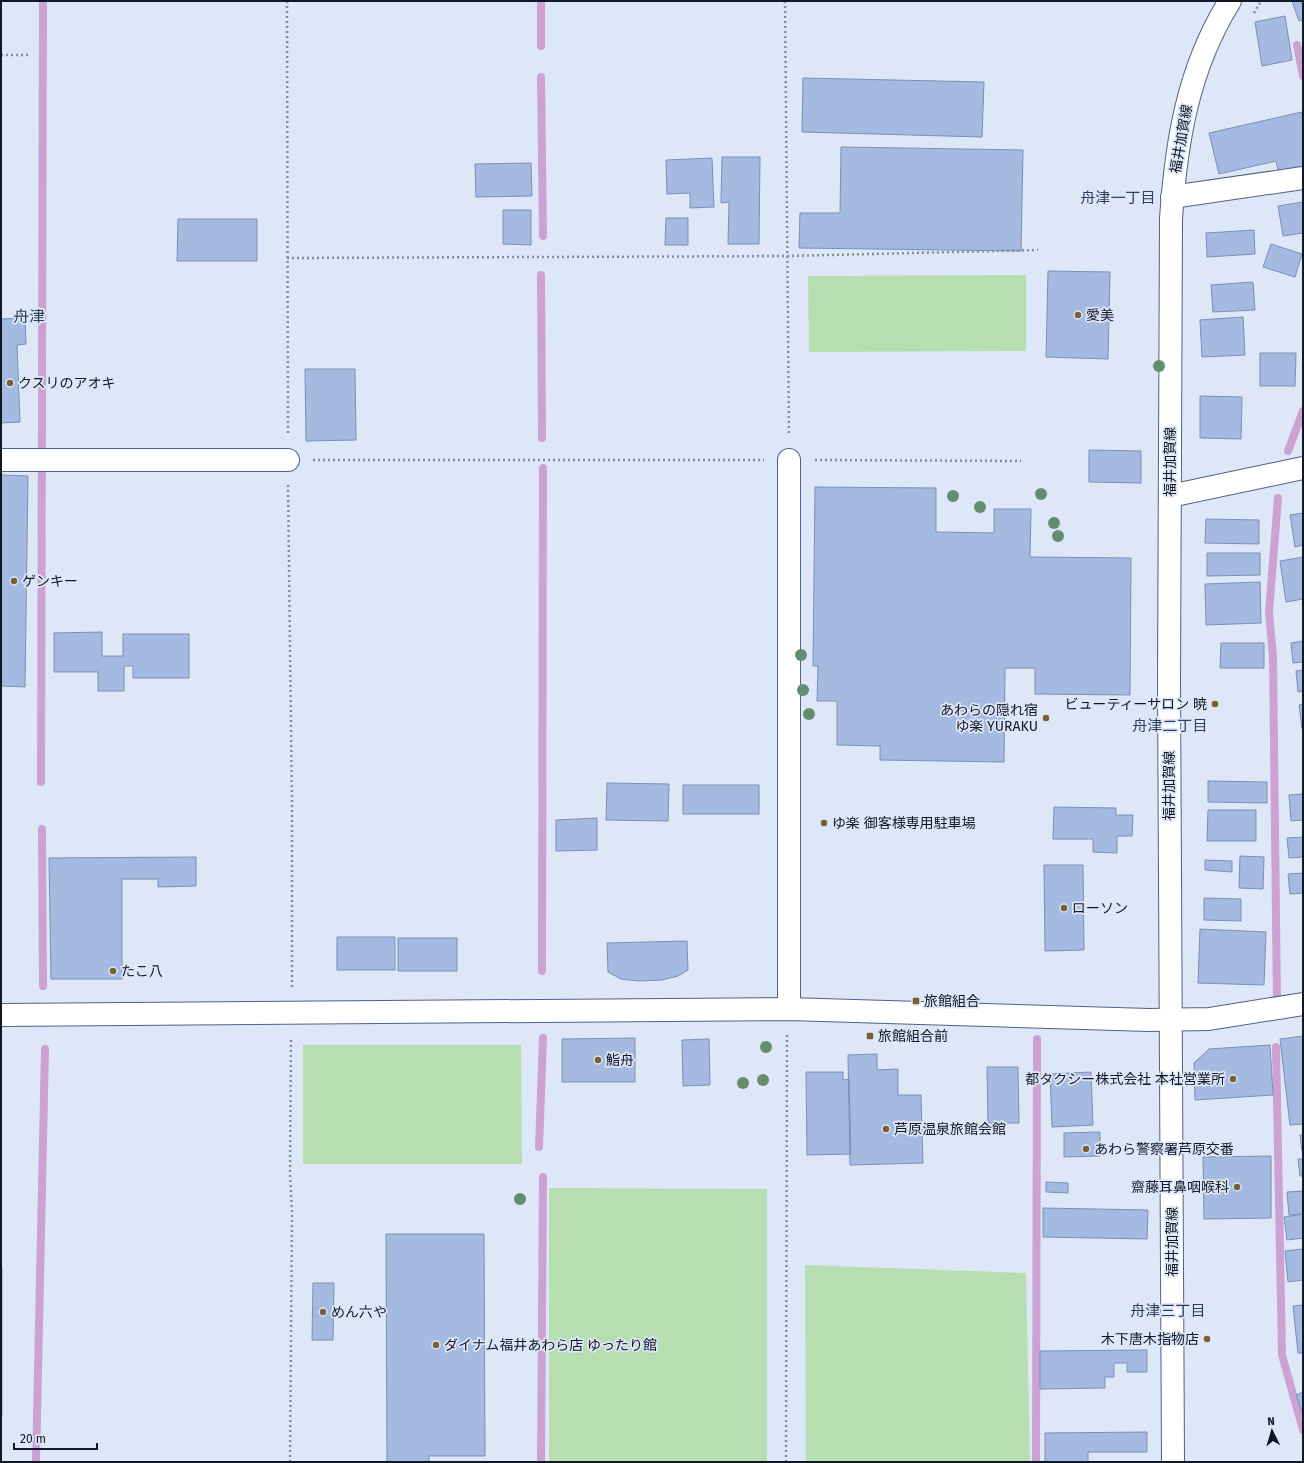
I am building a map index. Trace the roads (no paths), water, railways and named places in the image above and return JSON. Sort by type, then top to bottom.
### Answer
[{"type":"street","name":"福井加賀線","points":[[1173,1462],[1169,682],[1172,196],[1181,130],[1189,93],[1214,28],[1229,1]]},
{"type":"street","points":[[1172,196],[1303,178]]},
{"type":"street","points":[[1,460],[288,460]]},
{"type":"street","points":[[788,1009],[789,460]]},
{"type":"street","points":[[1170,496],[1303,468]]},
{"type":"street","points":[[1,1015],[788,1009],[1148,1020],[1209,1019],[1303,1004]]},
{"type":"waterway","points":[[41,782],[43,1]]},
{"type":"waterway","points":[[541,1],[541,46]]},
{"type":"waterway","points":[[1297,45],[1303,76]]},
{"type":"waterway","points":[[541,77],[543,236]]},
{"type":"waterway","points":[[541,275],[542,438]]},
{"type":"waterway","points":[[1288,451],[1303,411]]},
{"type":"waterway","points":[[542,971],[543,468]]},
{"type":"waterway","points":[[1277,1003],[1273,657],[1269,612],[1278,498]]},
{"type":"waterway","points":[[42,829],[43,986]]},
{"type":"waterway","points":[[539,1147],[543,1038]]},
{"type":"waterway","points":[[1036,1462],[1037,1039]]},
{"type":"waterway","points":[[1276,1047],[1282,1355],[1303,1430]]},
{"type":"waterway","points":[[36,1462],[45,1049]]},
{"type":"waterway","points":[[541,1462],[543,1177]]},
{"type":"place","name":"愛美","points":[[1078,315]]},
{"type":"place","name":"クスリのアオキ","points":[[10,383]]},
{"type":"place","name":"ゲンキー","points":[[14,581]]},
{"type":"place","name":"ビューティーサロン 暁","points":[[1215,704]]},
{"type":"place","name":"あわらの隠れ宿 ゆ楽 YURAKU","points":[[1046,718]]},
{"type":"place","name":"ゆ楽 御客様専用駐車場","points":[[824,823]]},
{"type":"place","name":"ローソン","points":[[1064,908]]},
{"type":"place","name":"たこ八","points":[[113,971]]},
{"type":"place","name":"旅館組合","points":[[916,1001]]},
{"type":"place","name":"旅館組合前","points":[[870,1036]]},
{"type":"place","name":"鮨舟","points":[[598,1060]]},
{"type":"place","name":"都タクシー株式会社 本社営業所","points":[[1233,1079]]},
{"type":"place","name":"芦原温泉旅館会館","points":[[886,1129]]},
{"type":"place","name":"あわら警察署芦原交番","points":[[1086,1149]]},
{"type":"place","name":"齋藤耳鼻咽喉科","points":[[1237,1187]]},
{"type":"place","name":"めん六や","points":[[323,1312]]},
{"type":"place","name":"木下唐木指物店","points":[[1207,1339]]},
{"type":"place","name":"ダイナム福井あわら店 ゆったり館","points":[[436,1345]]},
{"type":"district","name":"舟津一丁目","points":[[1118,198]]},
{"type":"district","name":"舟津","points":[[29,316]]},
{"type":"district","name":"舟津二丁目","points":[[1170,726]]},
{"type":"district","name":"舟津三丁目","points":[[1168,1311]]}]
